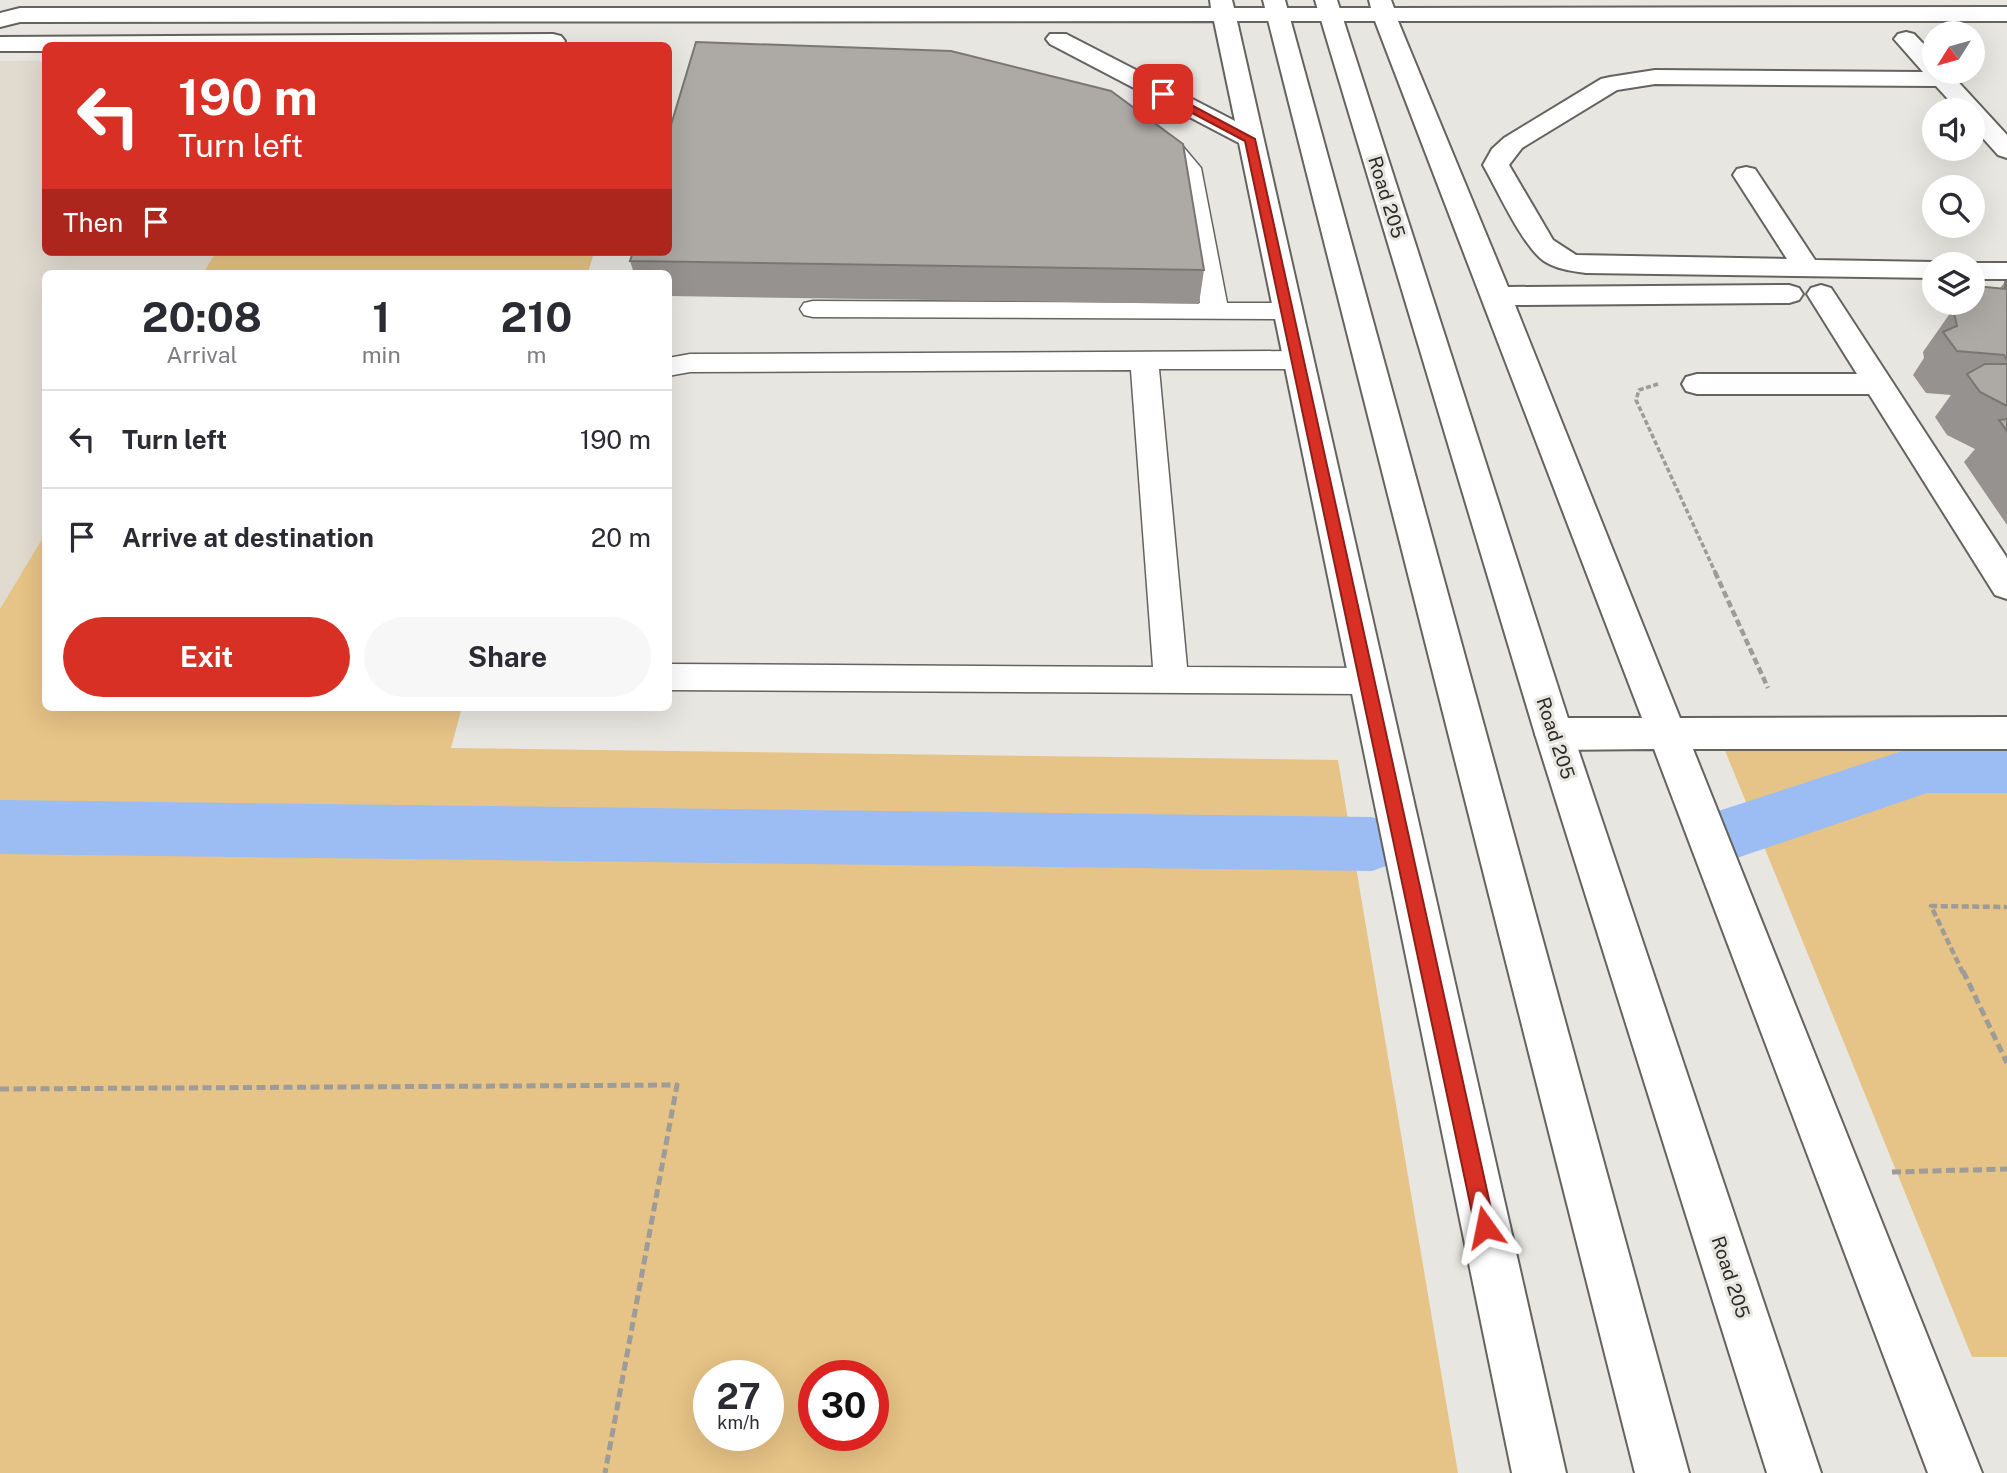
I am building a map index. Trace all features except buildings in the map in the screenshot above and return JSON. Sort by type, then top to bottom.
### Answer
[{"type":"street","points":[[1028,13],[1062,0]]},
{"type":"street","points":[[790,39],[797,6]]},
{"type":"street","points":[[0,20],[20,15],[301,7],[797,6],[1028,13],[1248,25],[1331,18],[1394,23],[1957,7],[2007,14]]},
{"type":"street","points":[[278,42],[301,7]]},
{"type":"street","points":[[322,42],[343,7]]},
{"type":"street","name":"Road 205","points":[[1331,18],[1554,734],[1794,1473]]},
{"type":"street","points":[[1394,23],[1497,296],[1955,1473]]},
{"type":"street","points":[[1248,25],[1250,139],[1539,1473]]},
{"type":"street","points":[[1248,25],[1662,1473]]},
{"type":"street","points":[[1032,39],[1111,39]]},
{"type":"street","points":[[1058,39],[1250,139]]},
{"type":"street","points":[[1878,39],[1922,39]]},
{"type":"street","points":[[1906,39],[1922,56]]},
{"type":"street","points":[[278,42],[570,40]]},
{"type":"street","points":[[0,44],[42,44]]},
{"type":"street","points":[[1922,73],[1655,77],[1625,80],[1597,91],[1513,144],[1501,154],[1496,165],[1542,244],[1551,255],[1569,263],[1813,281],[1922,293]]},
{"type":"street","points":[[1948,84],[1960,98]]},
{"type":"street","points":[[1985,125],[2007,149]]},
{"type":"street","points":[[1746,174],[2007,586]]},
{"type":"street","points":[[1497,296],[1813,281],[1922,271]]},
{"type":"street","points":[[1985,271],[2007,271]]},
{"type":"street","points":[[1985,294],[2007,294]]},
{"type":"street","points":[[1698,384],[1878,384]]},
{"type":"street","points":[[1554,734],[2007,733]]},
{"type":"lane","points":[[1126,121],[1172,148],[1189,168],[1215,311]]},
{"type":"lane","points":[[814,309],[1287,311]]},
{"type":"lane","points":[[1144,360],[1171,680]]},
{"type":"lane","points":[[672,366],[690,363],[1297,360]]},
{"type":"lane","points":[[672,677],[1367,681]]},
{"type":"path","points":[[1698,384],[1654,384],[1639,390],[1636,400],[1788,734]]},
{"type":"path","points":[[2007,907],[1931,906],[2007,1063]]},
{"type":"path","points":[[0,1089],[677,1085],[605,1473]]},
{"type":"path","points":[[1837,1173],[2007,1169]]},
{"type":"shaded area","points":[[0,61],[42,61],[42,256],[214,256],[205,270],[42,270],[42,539],[0,609]]},
{"type":"shaded area","points":[[214,256],[593,256],[589,270],[205,270]]},
{"type":"shaded area","points":[[42,539],[42,711],[461,711],[451,748],[1338,760],[1458,1473],[0,1473],[0,609]]},
{"type":"shaded area","points":[[1717,731],[2007,733],[2007,1357],[1972,1357]]},
{"type":"waterway","points":[[1731,833],[1927,768],[2007,768]]},
{"type":"waterway","points":[[0,827],[1372,844]]},
{"type":"route","points":[[1163,94],[1250,139],[1485,1227]]}]
